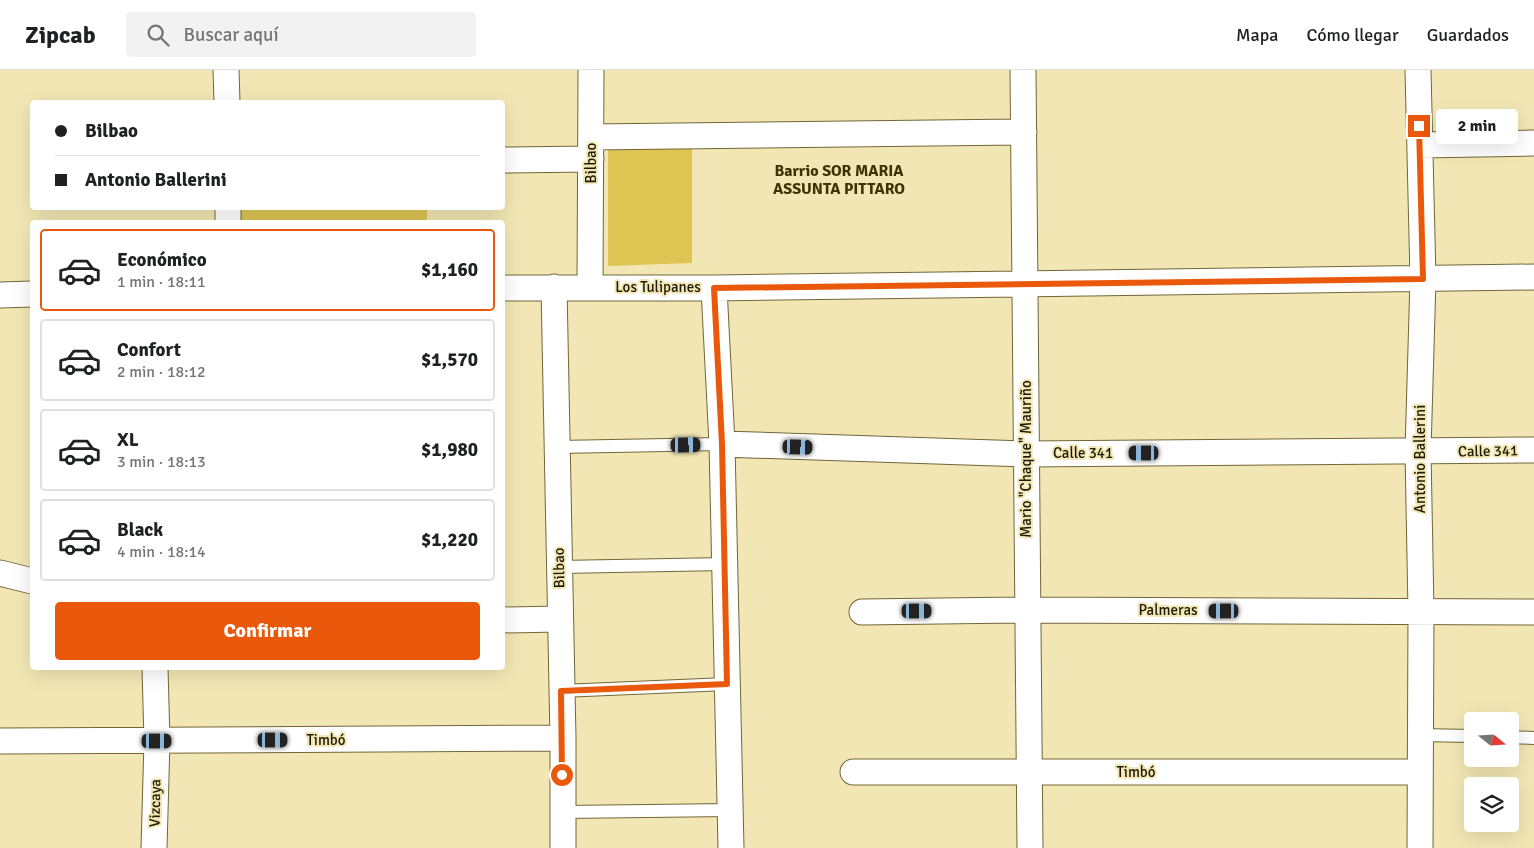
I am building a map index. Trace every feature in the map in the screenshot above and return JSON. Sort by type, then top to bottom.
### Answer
[{"type":"street","points":[[226,70],[227,100]]},
{"type":"street","name":"Bilbao","points":[[590,287],[591,70]]},
{"type":"street","name":"Mario \"Chaque\" Mauriño","points":[[1023,70],[1030,848]]},
{"type":"street","name":"Antonio Ballerini","points":[[1418,70],[1423,279],[1418,451],[1421,611],[1420,848]]},
{"type":"street","points":[[505,160],[591,148],[1024,132]]},
{"type":"street","points":[[1420,145],[1534,143]]},
{"type":"street","name":"Los Tulipanes","points":[[505,288],[714,288],[1534,277]]},
{"type":"street","name":"Bilbao","points":[[554,287],[559,619],[563,738],[563,848]]},
{"type":"street","points":[[714,288],[722,444],[731,848]]},
{"type":"street","points":[[0,295],[30,294]]},
{"type":"street","name":"Calle 341","points":[[722,444],[1026,454],[1534,450]]},
{"type":"street","points":[[0,573],[30,580]]},
{"type":"street","name":"Palmeras","points":[[862,612],[1027,610],[1534,612]]},
{"type":"street","points":[[505,620],[559,619]]},
{"type":"street","name":"Vizcaya","points":[[154,848],[157,741],[155,670]]},
{"type":"street","name":"Timbó","points":[[0,741],[563,738]]},
{"type":"street","name":"Timbó","points":[[853,772],[1420,772]]},
{"type":"lane","points":[[557,447],[722,444]]},
{"type":"lane","points":[[559,567],[724,564]]},
{"type":"lane","points":[[561,691],[727,684]]},
{"type":"lane","points":[[1420,735],[1464,736]]},
{"type":"lane","points":[[1519,737],[1534,738]]},
{"type":"lane","points":[[562,812],[731,810]]},
{"type":"shaded area","points":[[692,146],[692,263],[608,266],[608,148]]},
{"type":"shaded area","points":[[236,210],[427,210],[427,220],[236,220]]},
{"type":"district","name":"Barrio SOR MARIA ASSUNTA PITTARO","points":[[839,179]]},
{"type":"route","points":[[562,775],[561,691],[727,684],[722,444],[714,288],[1423,279],[1419,126]]}]
